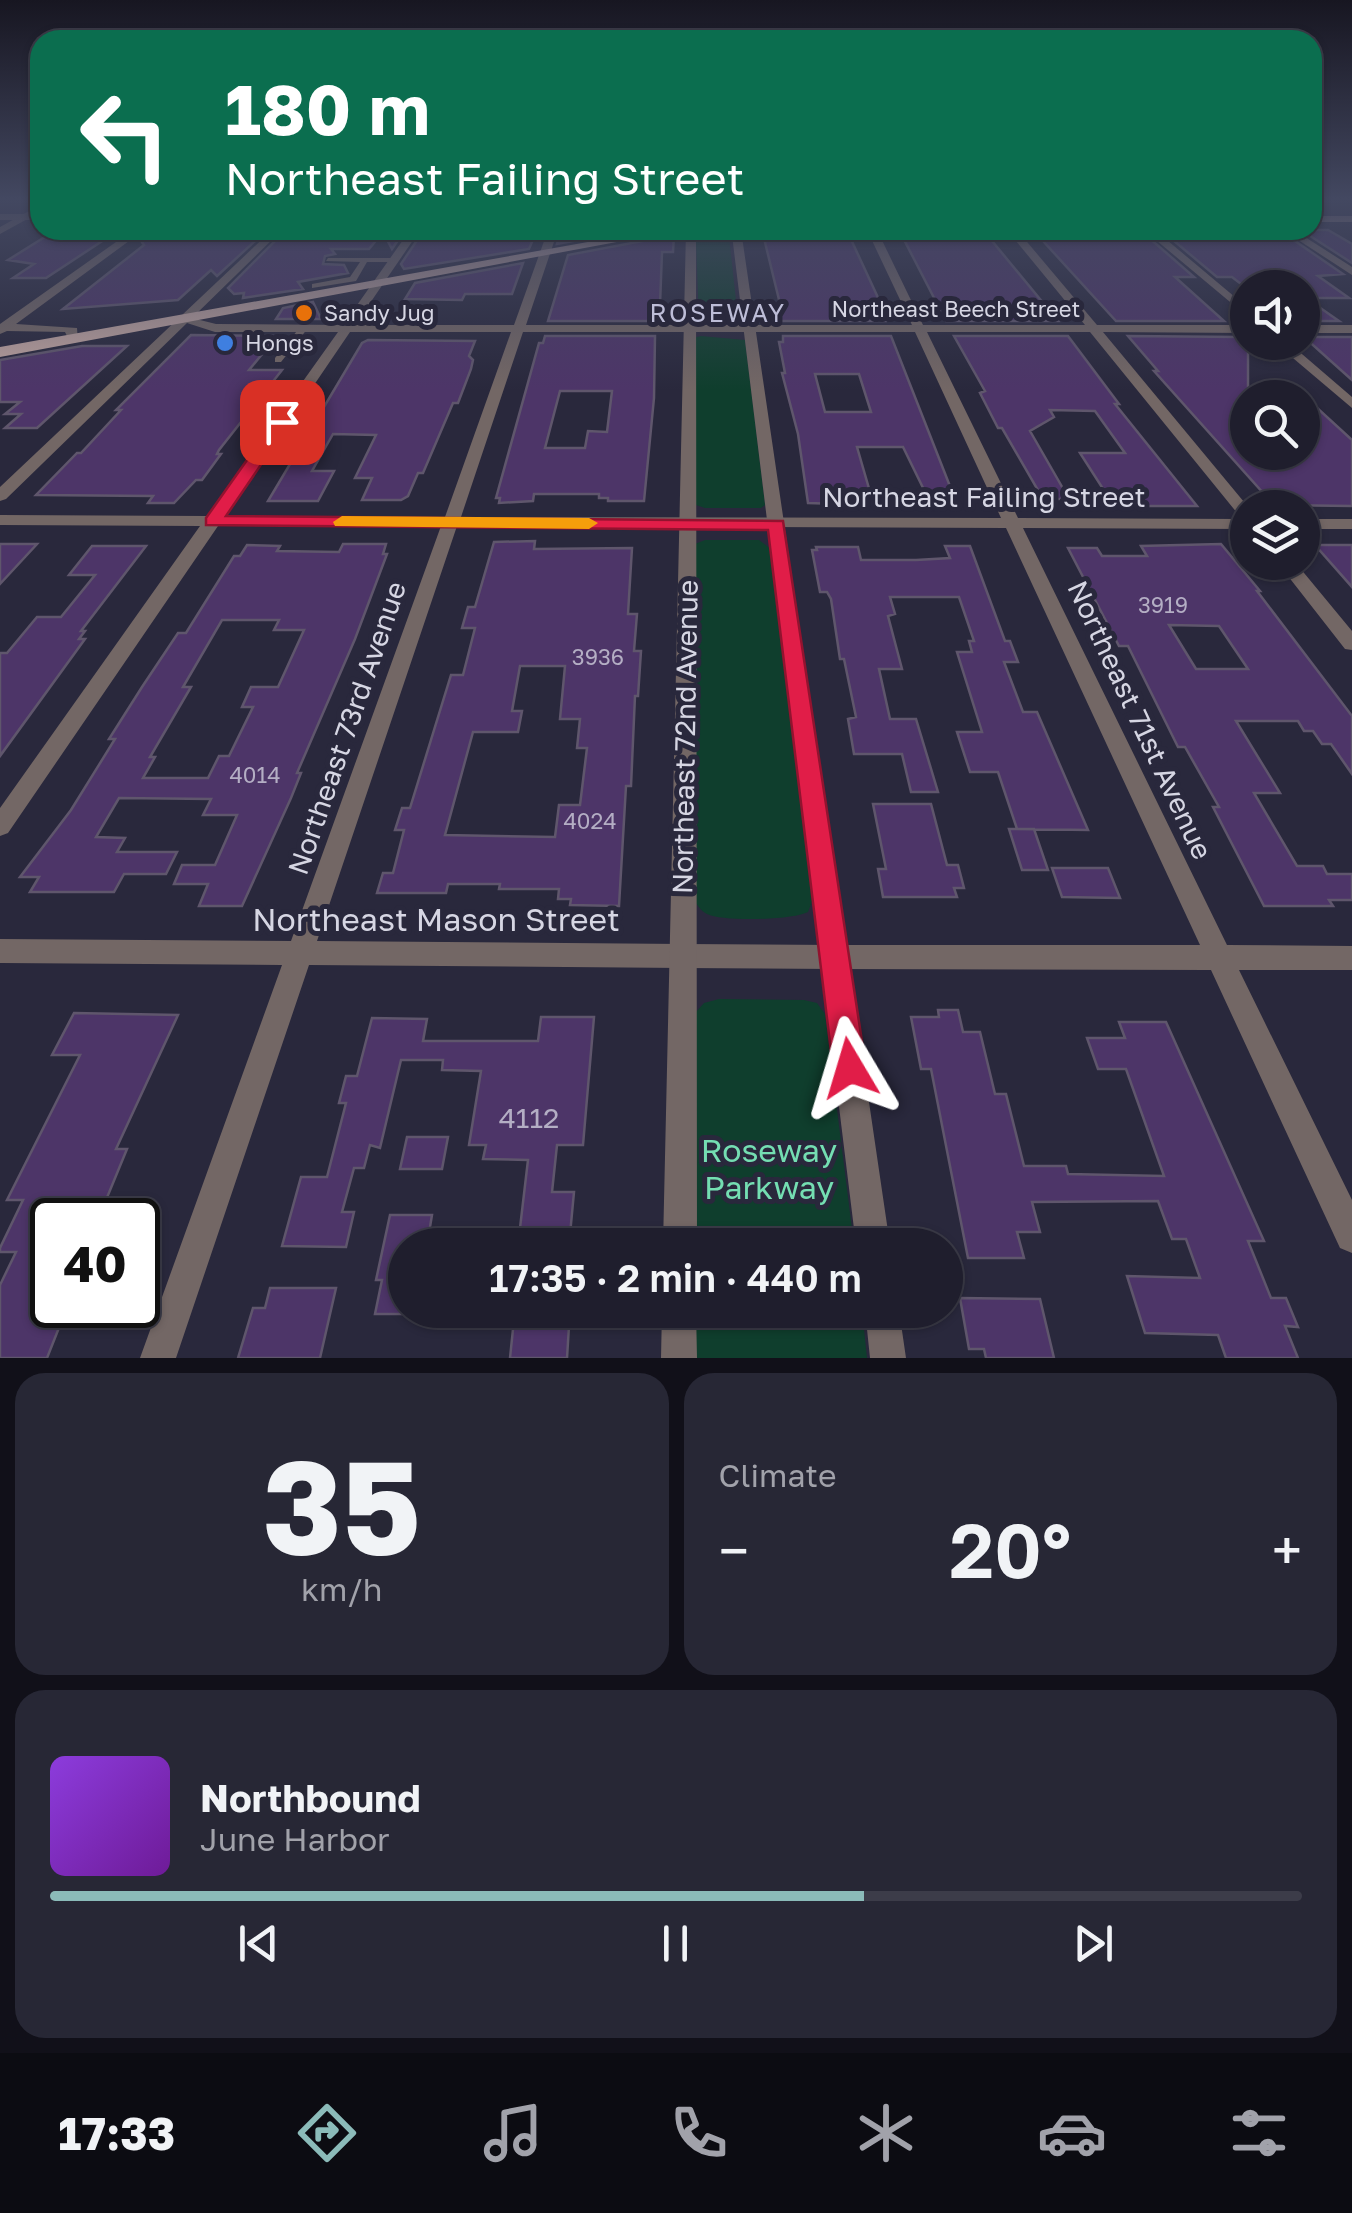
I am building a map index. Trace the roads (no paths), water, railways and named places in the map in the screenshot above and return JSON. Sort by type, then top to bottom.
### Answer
[{"type":"main road","points":[[0,352],[488,263]]},
{"type":"street","points":[[2,328],[92,263]]},
{"type":"street","points":[[0,496],[243,263]]},
{"type":"street","points":[[0,826],[392,263]]},
{"type":"street","name":"Northeast 73rd Avenue","points":[[158,1358],[540,263]]},
{"type":"street","name":"Northeast 72nd Avenue","points":[[680,1228],[690,329],[687,263]]},
{"type":"street","points":[[740,263],[871,1228]]},
{"type":"street","name":"Northeast 71st Avenue","points":[[889,263],[1352,1236]]},
{"type":"street","points":[[1039,263],[1230,494]]},
{"type":"street","points":[[1188,263],[1230,299]]},
{"type":"street","name":"Northeast Beech Street","points":[[185,319],[214,328],[1230,329]]},
{"type":"street","points":[[2,328],[66,328],[73,330],[74,339]]},
{"type":"street","points":[[1320,329],[1352,329]]},
{"type":"street","points":[[1301,360],[1352,404]]},
{"type":"street","name":"Northeast Failing Street","points":[[0,520],[1230,524]]},
{"type":"street","points":[[1320,524],[1352,524]]},
{"type":"street","points":[[1300,580],[1352,644]]},
{"type":"street","name":"Northeast Mason Street","points":[[0,951],[1352,958]]},
{"type":"street","points":[[678,1358],[679,1328]]},
{"type":"street","points":[[884,1328],[888,1358]]},
{"type":"lane","points":[[316,286],[353,279],[362,263]]},
{"type":"lane","points":[[278,360],[304,328]]},
{"type":"place","name":"Sandy Jug","points":[[304,313]]},
{"type":"place","name":"Hongs","points":[[225,343]]},
{"type":"district","name":"ROSEWAY","points":[[718,313]]},
{"type":"park label","name":"Roseway Parkway","points":[[769,1170]]}]
